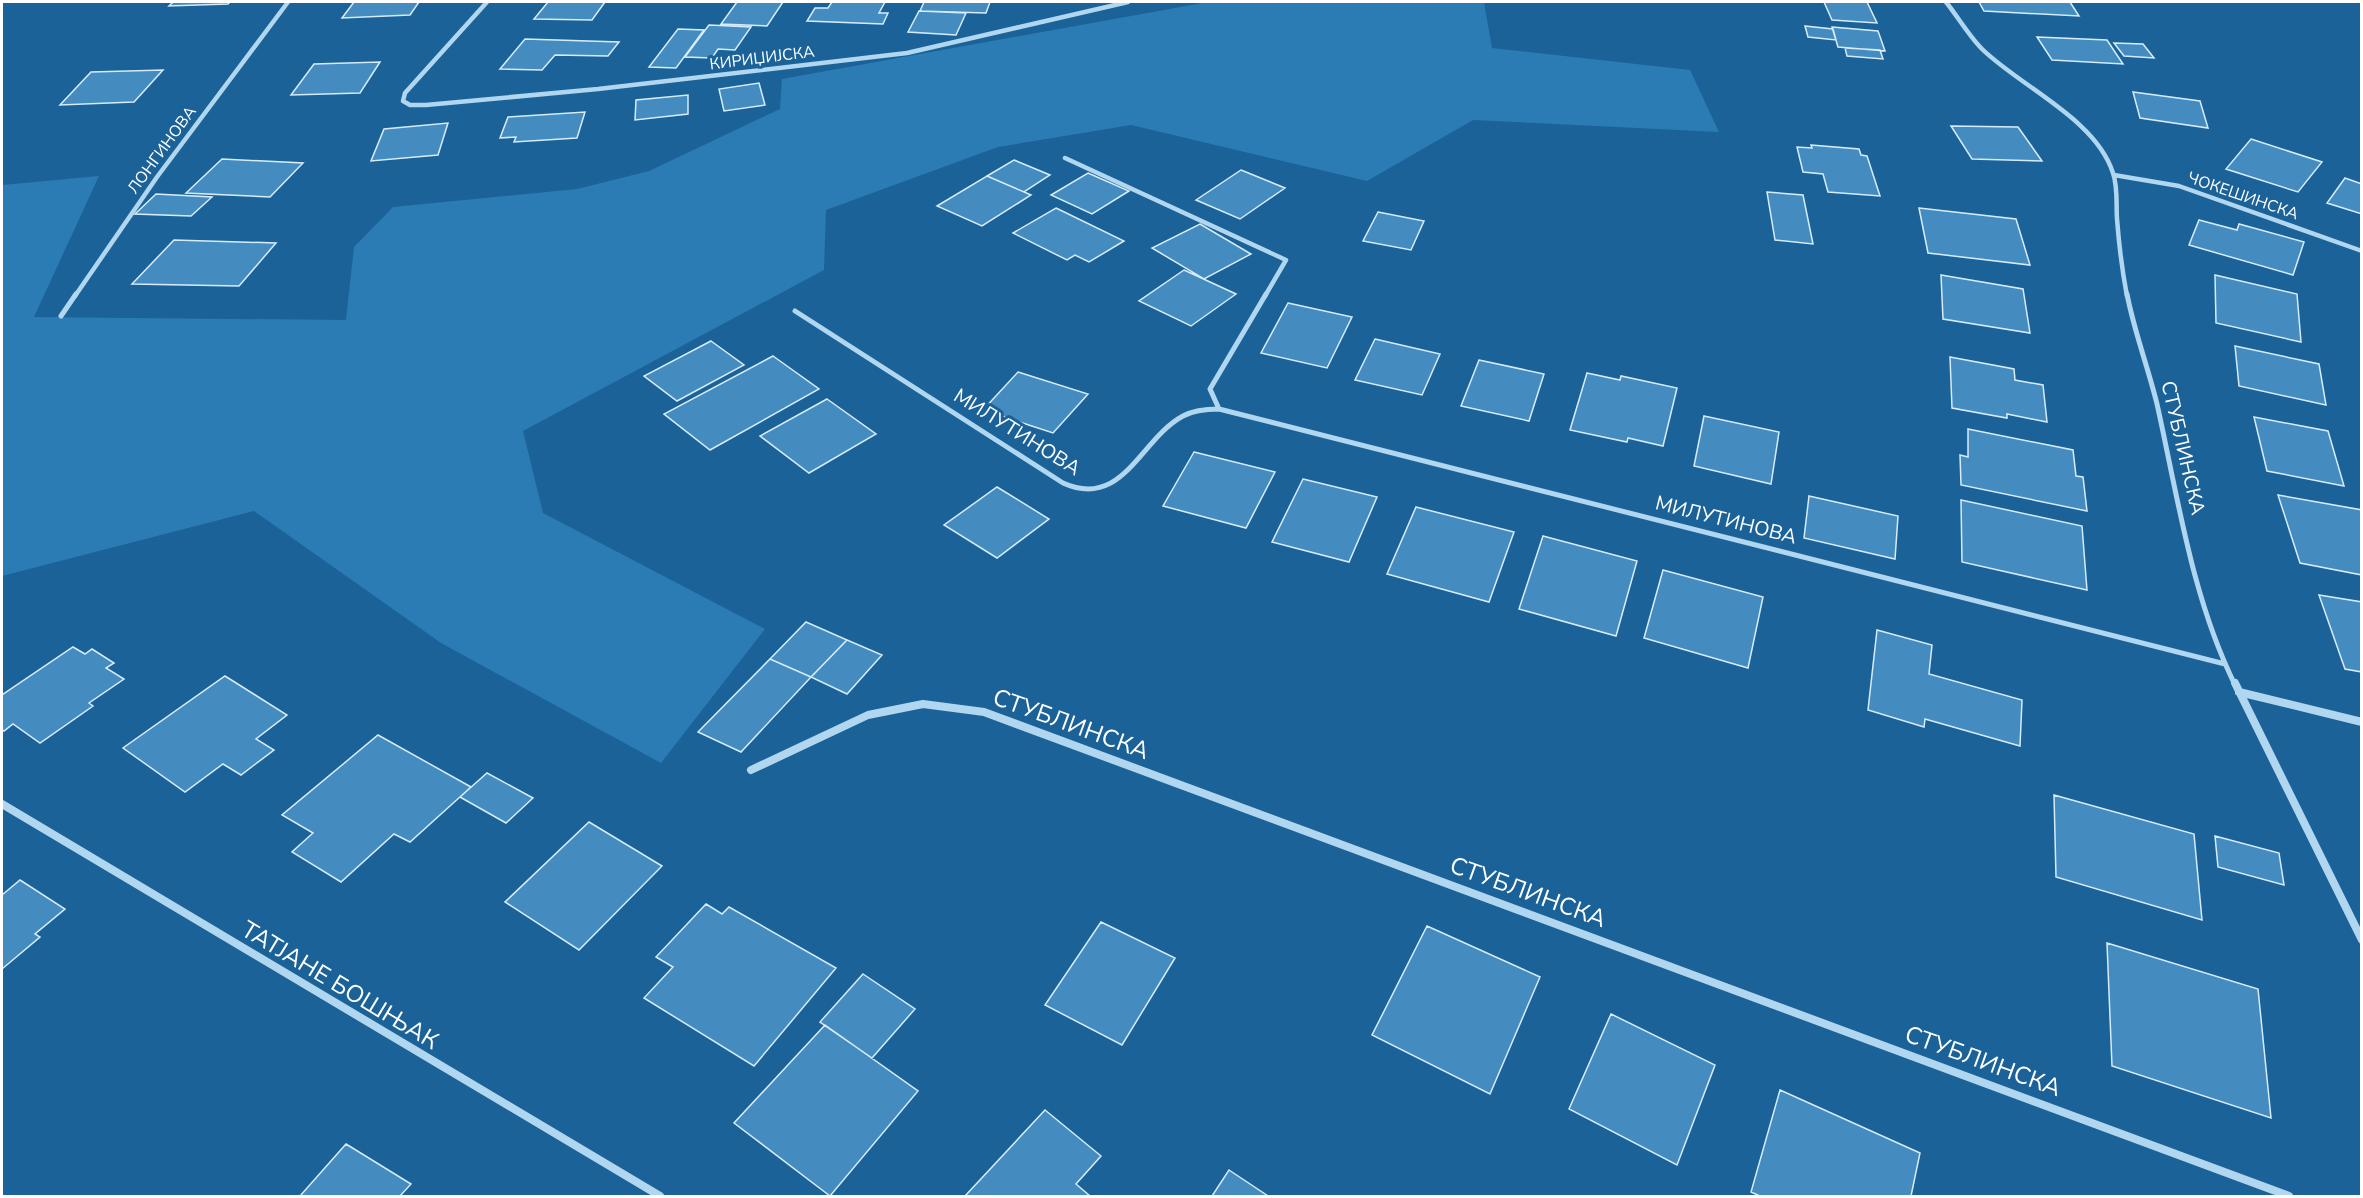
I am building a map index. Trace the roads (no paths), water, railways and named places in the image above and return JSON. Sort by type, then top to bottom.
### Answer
[{"type":"street","name":"ЛОНГИНОВА","points":[[61,316],[164,167],[288,2]]},
{"type":"street","name":"КИРИЏИЈСКА","points":[[487,2],[405,93],[403,101],[410,105],[426,105],[598,89],[906,52],[1128,2]]},
{"type":"street","name":"СТУБЛИНСКА","points":[[1946,2],[1981,48],[2092,137],[2106,156],[2114,175],[2120,258],[2128,301],[2156,400],[2198,584],[2225,664],[2361,940]]},
{"type":"street","points":[[1065,158],[1286,260],[1210,389],[1219,409]]},
{"type":"street","name":"ЧОКЕШИНСКА","points":[[2114,175],[2179,186],[2361,250]]},
{"type":"street","name":"МИЛУТИНОВА","points":[[795,311],[1063,483],[1081,491],[1103,489],[1117,480],[1180,417],[1199,410],[1219,409],[2225,664]]},
{"type":"street","points":[[2239,692],[2361,723]]},
{"type":"street","name":"СТУБЛИНСКА","points":[[751,770],[868,716],[923,704],[984,711],[2289,1197]]},
{"type":"street","name":"ТАТЈАНЕ БОШЊАК","points":[[2,804],[660,1197]]}]
